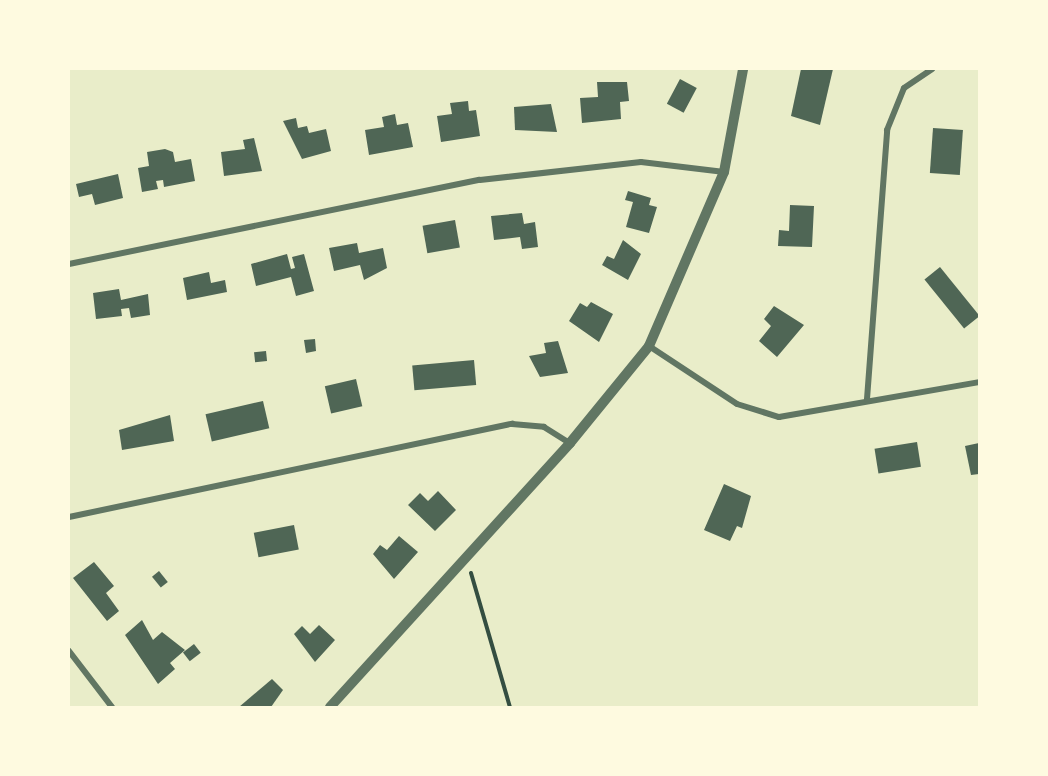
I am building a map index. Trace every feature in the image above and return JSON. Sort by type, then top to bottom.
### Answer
[{"type":"street","points":[[330,707],[570,443],[649,346],[724,172],[743,69]]},
{"type":"street","points":[[867,399],[887,130],[904,88],[932,69]]},
{"type":"street","points":[[69,264],[480,180],[641,162],[724,172]]},
{"type":"street","points":[[649,346],[737,404],[765,415],[809,416],[867,399],[979,382]]},
{"type":"street","points":[[69,517],[512,424],[544,426],[570,443]]},
{"type":"street","points":[[69,651],[112,707]]},
{"type":"path","points":[[466,558],[510,707]]},
{"type":"building","points":[[801,69],[833,69],[820,125],[791,116]]},
{"type":"building","points":[[680,79],[697,88],[684,113],[667,104]]},
{"type":"building","points":[[597,82],[627,82],[629,101],[620,102],[621,119],[582,123],[580,98],[598,97]]},
{"type":"building","points":[[468,101],[469,111],[476,110],[480,136],[441,142],[437,116],[452,114],[450,103]]},
{"type":"building","points":[[551,104],[557,132],[515,130],[514,107]]},
{"type":"building","points":[[395,114],[397,125],[408,123],[413,147],[369,155],[365,130],[384,127],[382,117]]},
{"type":"building","points":[[296,118],[298,128],[307,126],[309,133],[326,129],[331,151],[302,159],[283,121]]},
{"type":"building","points":[[933,128],[963,130],[960,175],[930,173]]},
{"type":"building","points":[[254,138],[262,171],[224,176],[221,152],[245,149],[243,140]]},
{"type":"building","points":[[165,149],[173,152],[175,162],[191,159],[195,181],[164,187],[163,180],[156,181],[158,189],[142,192],[138,168],[149,166],[147,152]]},
{"type":"building","points":[[118,174],[123,198],[95,205],[92,194],[79,197],[76,184]]},
{"type":"building","points":[[628,191],[651,198],[649,205],[657,207],[649,233],[626,227],[633,202],[625,200]]},
{"type":"building","points":[[790,205],[814,206],[812,247],[778,246],[779,230],[789,231]]},
{"type":"building","points":[[522,213],[524,224],[535,222],[538,247],[522,249],[520,237],[494,240],[491,216]]},
{"type":"building","points":[[455,220],[460,248],[427,253],[423,226]]},
{"type":"building","points":[[623,240],[641,254],[628,280],[602,265],[607,256],[614,259]]},
{"type":"building","points":[[357,243],[359,253],[383,248],[387,268],[364,280],[360,265],[334,271],[329,248]]},
{"type":"building","points":[[287,254],[291,269],[295,268],[292,257],[304,254],[314,291],[296,296],[291,277],[256,286],[251,264]]},
{"type":"building","points":[[940,267],[979,315],[964,329],[924,280]]},
{"type":"building","points":[[209,272],[211,283],[225,280],[227,292],[187,300],[183,278]]},
{"type":"building","points":[[119,289],[121,300],[148,294],[150,315],[131,318],[129,308],[121,309],[122,316],[96,319],[93,293]]},
{"type":"building","points":[[591,302],[613,314],[599,342],[569,321],[580,303],[587,307]]},
{"type":"building","points":[[774,306],[804,325],[777,357],[759,341],[771,326],[764,319]]},
{"type":"building","points":[[315,339],[316,351],[306,353],[304,340]]},
{"type":"building","points":[[558,341],[568,373],[540,377],[529,356],[546,353],[544,343]]},
{"type":"building","points":[[266,351],[267,361],[255,362],[254,352]]},
{"type":"building","points":[[474,360],[476,385],[414,390],[412,365]]},
{"type":"building","points":[[356,379],[362,406],[331,413],[325,386]]},
{"type":"building","points":[[263,401],[269,428],[212,442],[206,414]]},
{"type":"building","points":[[170,415],[174,441],[122,450],[119,430]]},
{"type":"building","points":[[917,442],[921,467],[878,473],[875,449]]},
{"type":"building","points":[[979,443],[979,474],[971,475],[965,446]]},
{"type":"building","points":[[724,484],[751,496],[742,528],[737,526],[730,541],[704,530]]},
{"type":"building","points":[[438,491],[456,510],[435,531],[408,505],[420,493],[428,501]]},
{"type":"building","points":[[294,525],[299,550],[259,557],[254,533]]},
{"type":"building","points":[[399,536],[418,552],[394,579],[373,554],[380,545],[387,550]]},
{"type":"building","points":[[94,562],[114,586],[106,593],[119,611],[107,621],[73,578]]},
{"type":"building","points":[[159,571],[168,582],[161,588],[152,577]]},
{"type":"building","points":[[142,620],[153,640],[162,632],[185,650],[170,663],[175,669],[158,684],[125,635]]},
{"type":"building","points":[[319,625],[335,640],[315,662],[294,634],[302,626],[310,634]]},
{"type":"building","points":[[194,644],[201,653],[190,661],[183,653]]},
{"type":"building","points":[[272,679],[283,690],[271,707],[239,707]]}]
